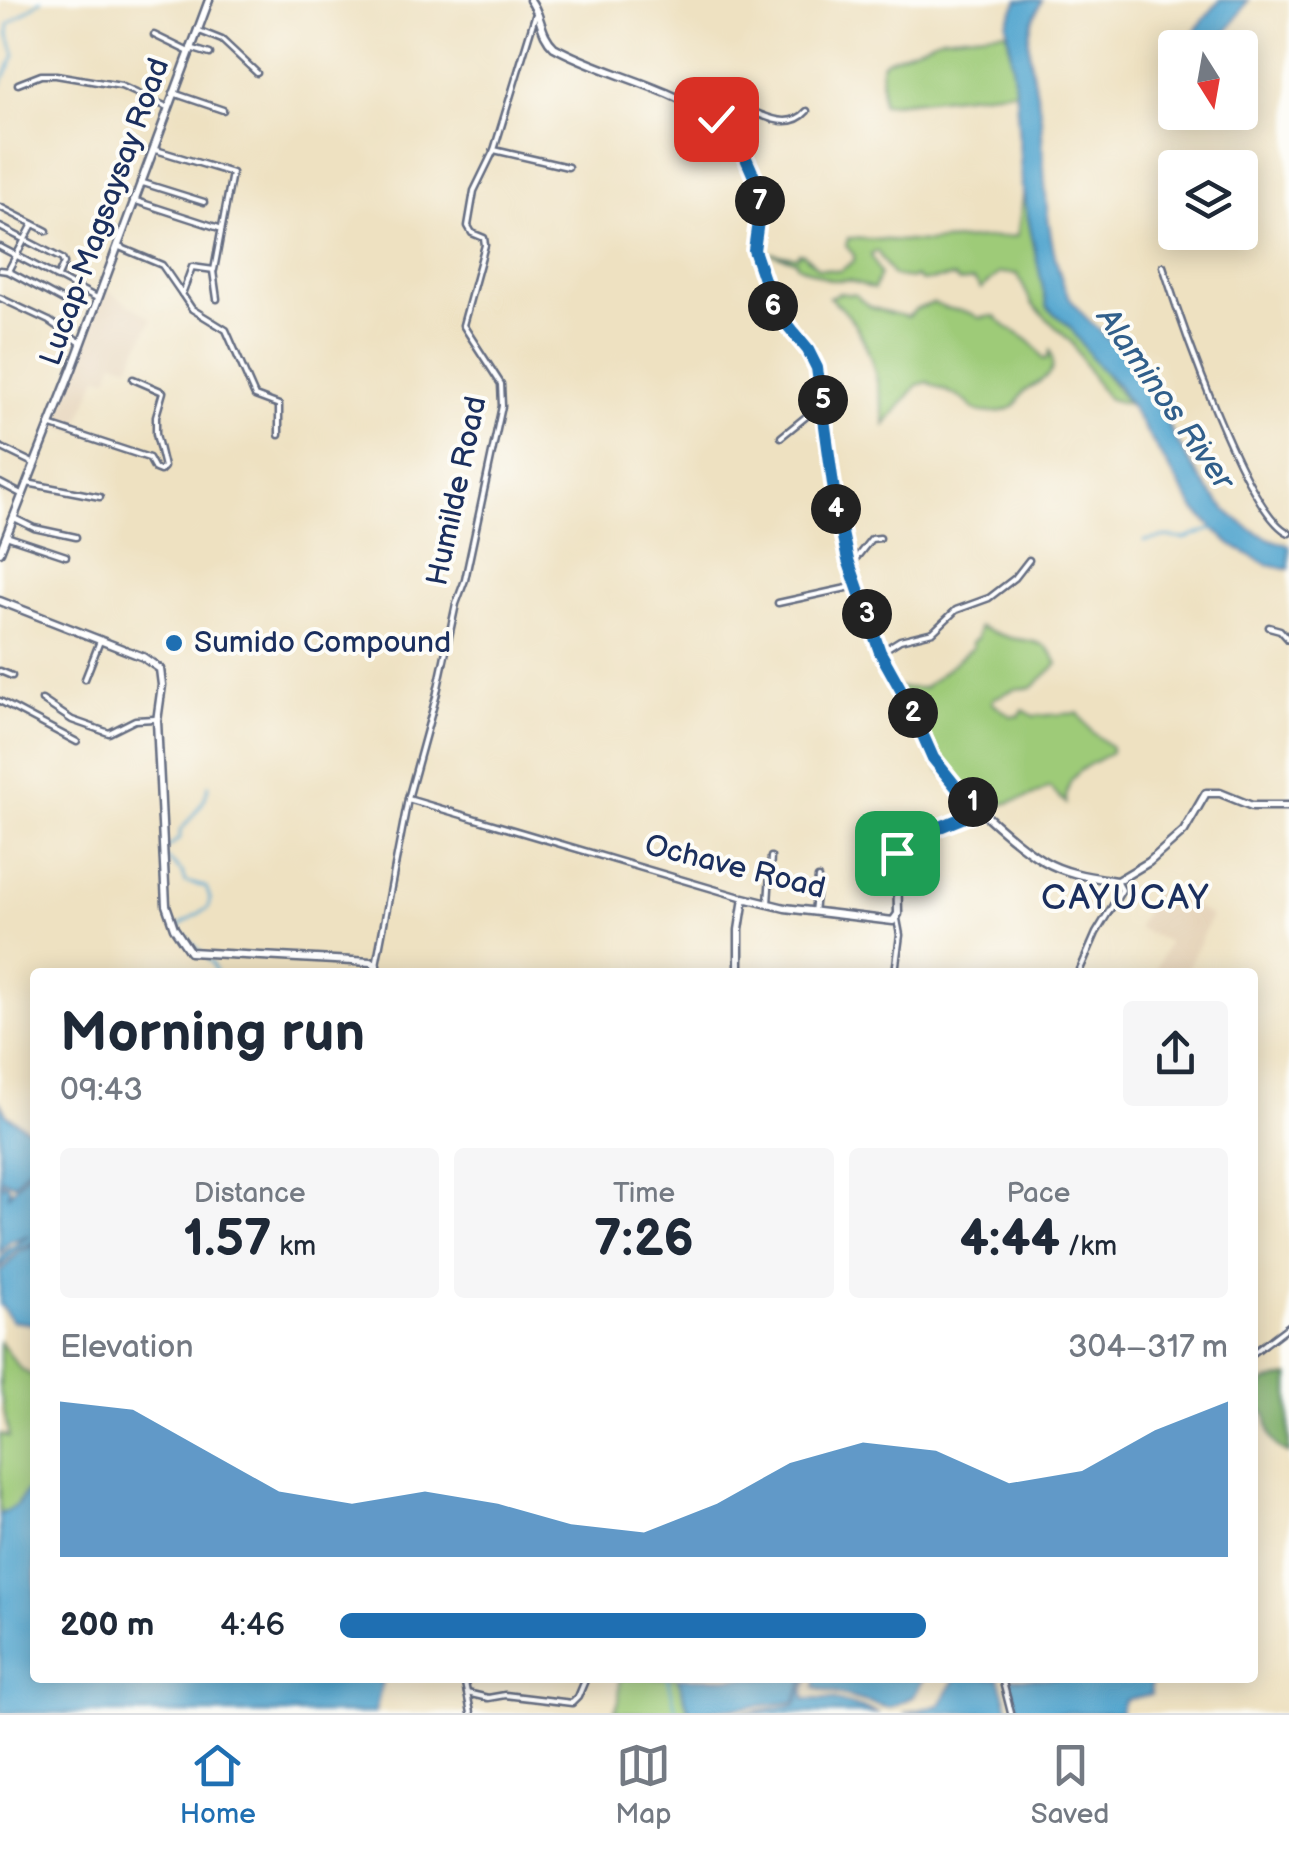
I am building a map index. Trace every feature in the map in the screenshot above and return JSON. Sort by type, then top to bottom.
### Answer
[{"type":"street","name":"Lucap-Magsaysay Road","points":[[0,552],[208,0]]},
{"type":"street","points":[[530,0],[544,36],[554,47],[716,119],[732,133],[749,160],[760,198],[754,243],[758,266],[774,309],[813,357],[836,506],[856,586],[880,652],[933,758],[957,788],[1051,865],[1117,881],[1160,854],[1184,831],[1206,793],[1220,793],[1252,806],[1289,806]]},
{"type":"street","points":[[537,11],[494,150],[568,167]]},
{"type":"street","points":[[197,30],[222,40],[257,74]]},
{"type":"street","points":[[154,35],[210,54]]},
{"type":"street","points":[[18,84],[37,76],[56,75],[121,86],[167,107]]},
{"type":"street","points":[[173,93],[223,110]]},
{"type":"street","points":[[716,119],[728,102],[785,122],[797,120],[807,111]]},
{"type":"street","points":[[151,148],[232,172],[214,271],[216,299]]},
{"type":"street","name":"Humilde Road","points":[[408,799],[465,580],[502,406],[503,388],[462,322],[485,244],[482,236],[468,228],[473,195],[494,150]]},
{"type":"street","points":[[140,182],[204,202]]},
{"type":"street","points":[[133,200],[220,228]]},
{"type":"street","points":[[0,207],[47,232]]},
{"type":"street","points":[[8,271],[33,224]]},
{"type":"street","points":[[0,227],[64,261],[56,278]]},
{"type":"street","points":[[116,246],[162,265],[194,310],[225,329],[255,396],[279,405],[280,435]]},
{"type":"street","points":[[0,247],[97,298]]},
{"type":"street","points":[[1163,266],[1215,412],[1264,505],[1282,530],[1289,533]]},
{"type":"street","points":[[182,294],[192,267],[214,271]]},
{"type":"street","points":[[0,270],[67,303],[80,288]]},
{"type":"street","points":[[0,298],[49,321],[81,342]]},
{"type":"street","points":[[49,425],[149,458],[154,469],[160,471],[164,467],[156,416],[163,392],[133,380]]},
{"type":"street","points":[[781,438],[808,416],[824,410]]},
{"type":"street","points":[[0,447],[34,464]]},
{"type":"street","points":[[0,483],[23,494]]},
{"type":"street","points":[[28,483],[100,497]]},
{"type":"street","points":[[14,518],[34,528],[76,537]]},
{"type":"street","points":[[6,536],[66,556]]},
{"type":"street","points":[[848,560],[857,557],[871,540],[880,538]]},
{"type":"street","points":[[880,652],[900,640],[926,635],[956,610],[990,598],[1013,580],[1029,560]]},
{"type":"street","points":[[778,603],[856,586]]},
{"type":"street","points":[[0,600],[143,657],[160,669],[162,684],[156,719],[167,911],[189,951],[351,960],[373,968]]},
{"type":"street","points":[[1269,627],[1280,630],[1289,640]]},
{"type":"street","points":[[85,678],[100,641]]},
{"type":"street","points":[[0,671],[12,676]]},
{"type":"street","points":[[42,700],[72,720],[109,733],[135,720],[156,719]]},
{"type":"street","points":[[0,701],[77,742]]},
{"type":"street","points":[[376,968],[408,799]]},
{"type":"street","name":"Ochave Road","points":[[408,799],[768,904],[886,922],[896,919]]},
{"type":"street","points":[[896,968],[900,935],[896,919],[896,858],[902,845],[982,810]]},
{"type":"street","points":[[768,904],[771,857]]},
{"type":"street","points":[[814,912],[818,878]]},
{"type":"street","points":[[1082,968],[1127,878]]},
{"type":"street","points":[[1117,881],[1122,890]]},
{"type":"street","points":[[739,968],[738,930],[744,898]]},
{"type":"street","points":[[1258,1349],[1289,1326]]},
{"type":"street","points":[[465,1683],[472,1713]]},
{"type":"street","points":[[467,1693],[570,1704],[578,1698],[584,1683]]},
{"type":"street","points":[[1003,1683],[1011,1713]]},
{"type":"shaded area","points":[[105,289],[152,319],[129,366],[114,361],[108,378],[98,376],[75,432],[52,425]]},
{"type":"shaded area","points":[[1154,890],[1211,916],[1188,968],[1157,968],[1168,942],[1137,928]]},
{"type":"green space","points":[[1007,31],[1016,90],[882,104],[881,65],[886,60],[942,37]]},
{"type":"green space","points":[[1023,195],[1047,307],[1070,327],[1128,404],[1109,399],[1099,388],[1072,343],[1032,304],[1017,274],[1000,273],[981,289],[974,280],[959,282],[954,277],[921,281],[915,276],[911,279],[892,275],[877,251],[871,255],[880,274],[874,289],[848,280],[830,280],[797,265],[796,261],[771,253],[797,257],[804,254],[818,268],[840,271],[854,261],[846,246],[848,238],[927,242],[1017,236]]},
{"type":"green space","points":[[839,293],[856,295],[873,308],[908,317],[916,309],[934,303],[979,318],[995,316],[1032,344],[1043,359],[1047,359],[1050,351],[1050,373],[1023,393],[1015,406],[996,412],[975,410],[960,397],[928,382],[917,385],[885,425],[875,372],[862,338],[843,309],[829,297]]},
{"type":"green space","points":[[979,627],[1039,644],[1050,650],[1058,664],[1032,688],[1011,690],[992,703],[1011,716],[1019,716],[1023,710],[1034,716],[1078,713],[1092,732],[1111,747],[1111,753],[1074,777],[1066,803],[1049,787],[985,814],[940,770],[898,688],[924,688],[973,647],[971,643],[977,638]]},
{"type":"green space","points":[[0,1342],[30,1375],[30,1489],[21,1501],[0,1515],[0,1434],[9,1437],[0,1390]]},
{"type":"green space","points":[[1289,1376],[1289,1454],[1274,1443],[1266,1414],[1258,1407],[1264,1382]]},
{"type":"green space","points":[[620,1683],[680,1683],[690,1713],[614,1713]]},
{"type":"water","points":[[1018,0],[1042,0],[1031,27],[1029,46],[1041,119],[1049,224],[1057,266],[1069,297],[1129,360],[1212,495],[1259,534],[1289,545],[1289,569],[1266,564],[1230,544],[1195,510],[1118,386],[1070,327],[1047,307],[1022,188],[1007,23]]},
{"type":"water","points":[[1220,0],[1248,0],[1228,30],[1195,30]]},
{"type":"water","points":[[0,1103],[7,1115],[30,1131],[30,1165],[14,1184],[3,1179],[0,1186]]},
{"type":"water","points":[[30,1169],[30,1244],[16,1250],[0,1268],[6,1251],[29,1235],[9,1242],[0,1253],[0,1188],[5,1183],[10,1188],[7,1197]]},
{"type":"water","points":[[30,1247],[30,1323],[12,1321],[0,1304],[0,1273],[19,1252]]},
{"type":"water","points":[[30,1486],[30,1683],[382,1683],[375,1713],[0,1713],[0,1515],[17,1505]]},
{"type":"water","points":[[680,1683],[802,1683],[795,1702],[689,1710]]},
{"type":"water","points":[[807,1683],[804,1699],[832,1699],[879,1713],[743,1713],[796,1705]]},
{"type":"water","points":[[816,1683],[921,1683],[914,1696],[889,1708],[815,1688]]},
{"type":"water","points":[[953,1683],[1001,1683],[1010,1713],[904,1713],[940,1705]]},
{"type":"water","points":[[1010,1683],[1150,1683],[1151,1694],[1124,1700],[1120,1713],[1019,1713]]},
{"type":"waterway","points":[[0,86],[15,55],[9,24],[42,0]]},
{"type":"waterway","points":[[1144,541],[1185,539],[1215,528]]},
{"type":"waterway","points":[[166,849],[180,838],[180,831],[203,802],[209,785]]},
{"type":"waterway","points":[[166,857],[183,873],[186,882],[206,887],[208,908],[180,925],[180,930],[214,968]]},
{"type":"waterway","points":[[669,1683],[677,1713]]},
{"type":"place","name":"Sumido Compound","points":[[174,643]]},
{"type":"district","name":"CAYUCAY","points":[[1126,898]]},
{"type":"route","points":[[716,119],[738,140],[756,181],[760,207],[754,250],[774,309],[808,350],[817,368],[836,506],[848,560],[880,652],[933,758],[957,788],[982,810],[908,840],[897,853]]},
{"type":"water label","name":"Alaminos River","points":[[1165,399]]}]
